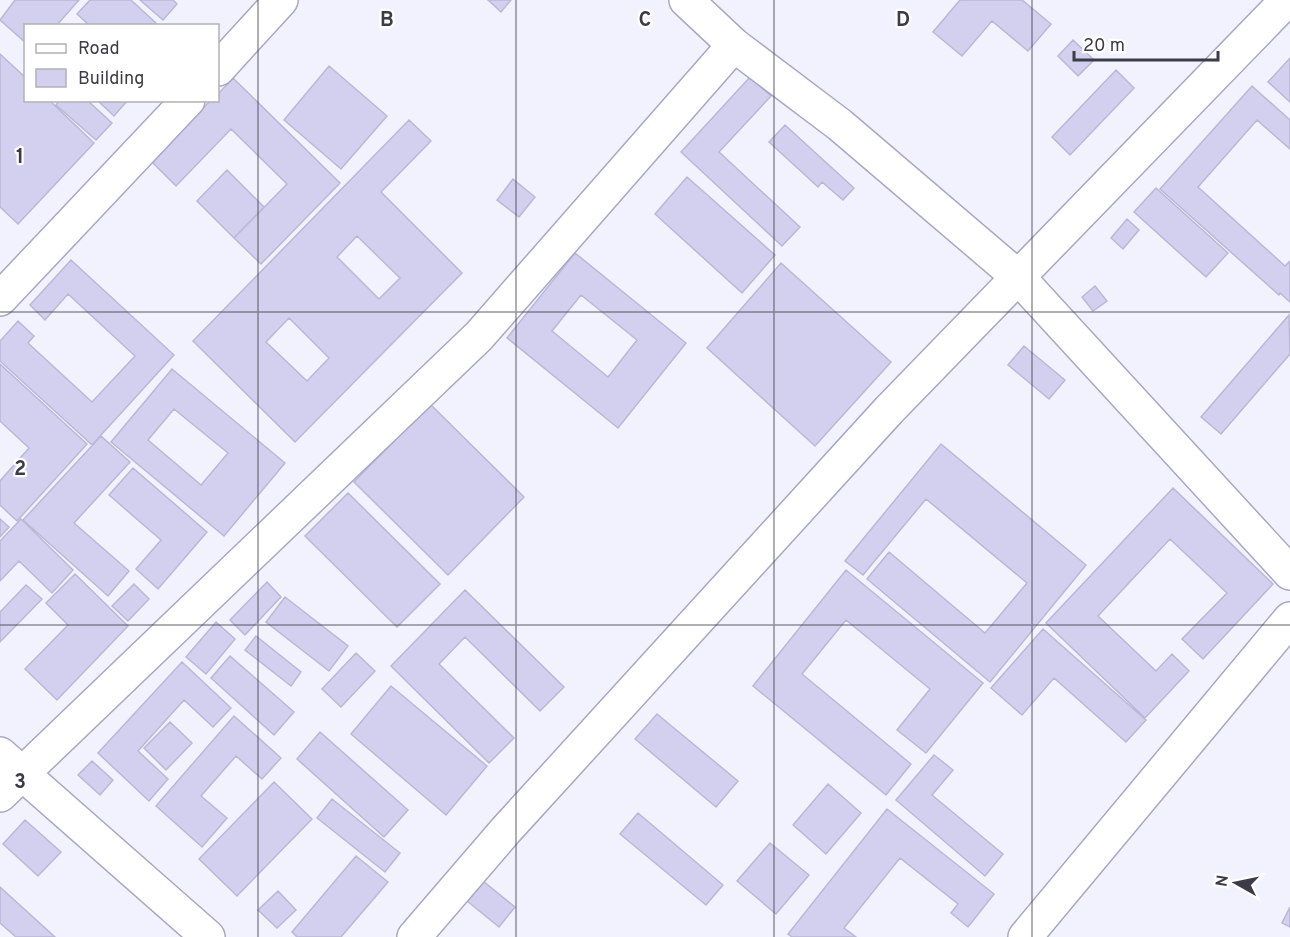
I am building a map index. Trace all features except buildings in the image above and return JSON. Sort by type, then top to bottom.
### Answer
[{"type":"street","points":[[219,68],[281,0]]},
{"type":"street","points":[[686,0],[734,45],[840,125],[1017,276],[1290,573]]},
{"type":"street","points":[[414,937],[506,830],[888,410],[1287,0]]},
{"type":"street","points":[[208,937],[7,775],[479,336],[734,45]]},
{"type":"street","points":[[0,299],[186,102]]},
{"type":"street","points":[[1025,937],[1290,620]]}]
